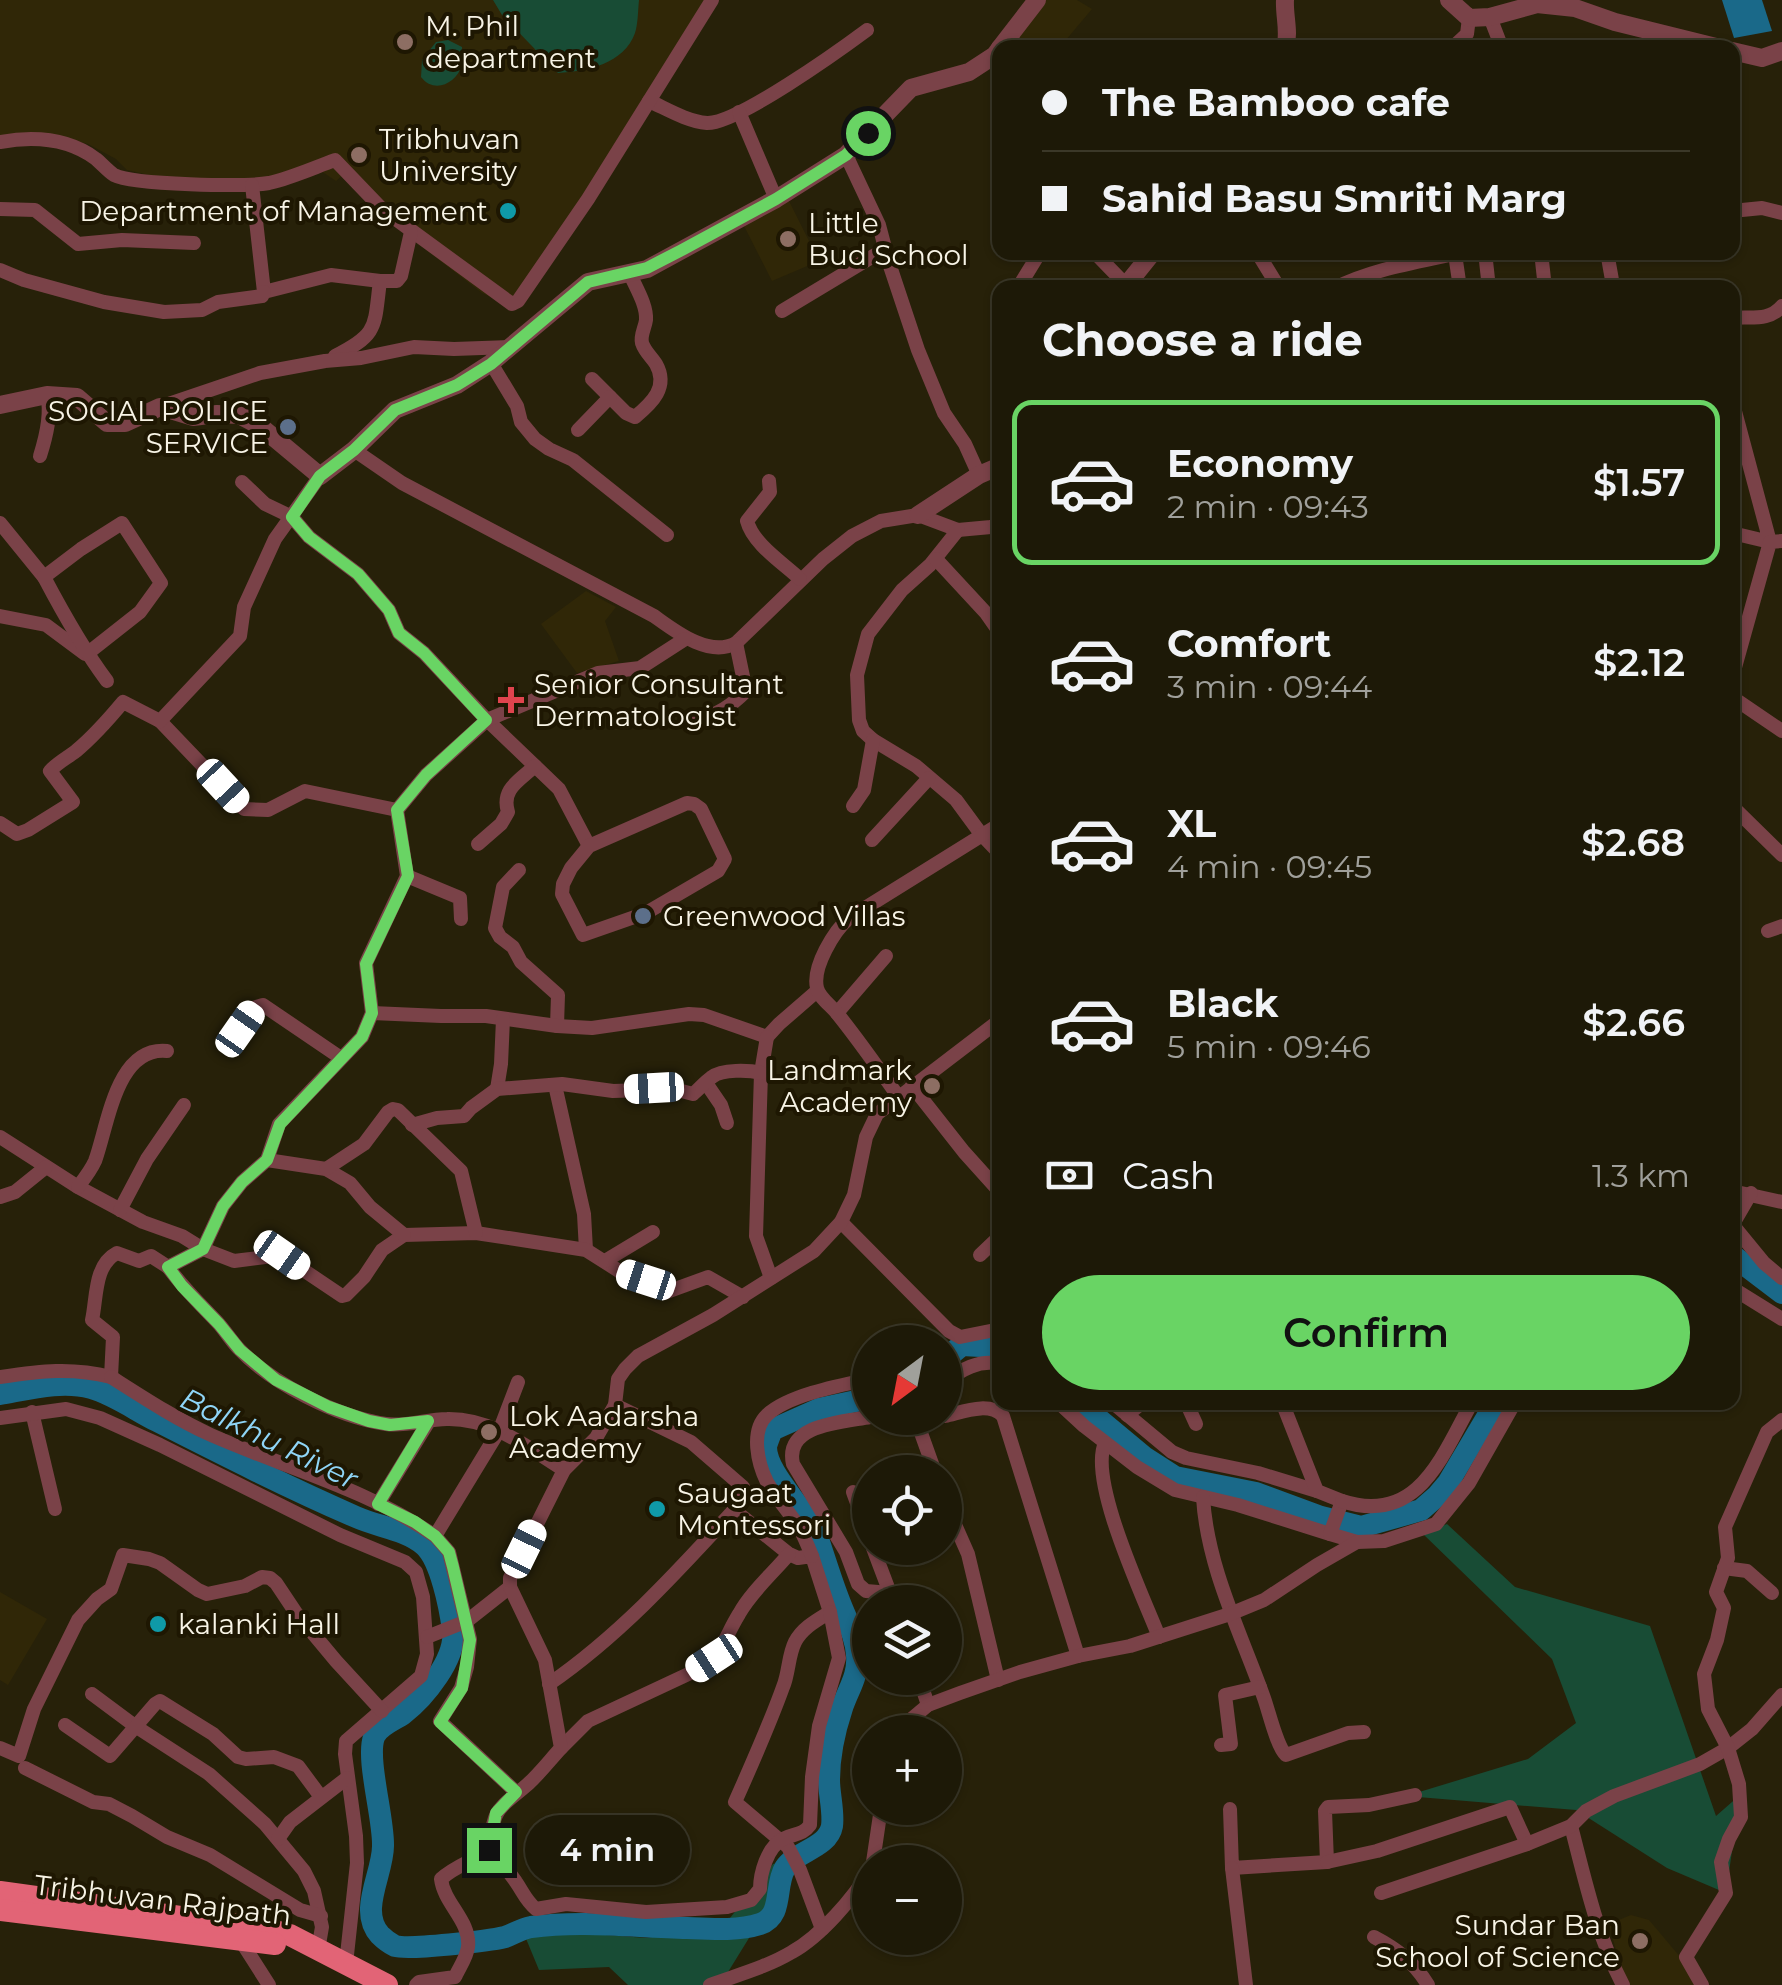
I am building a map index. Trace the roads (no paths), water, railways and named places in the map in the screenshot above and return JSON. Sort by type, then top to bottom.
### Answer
[{"type":"highway","name":"Tribhuvan Rajpath","points":[[0,1892],[255,1926],[290,1935],[388,1985]]},
{"type":"highway","name":"Tribhuvan Rajpath","points":[[0,1910],[318,1950]]},
{"type":"street","points":[[0,142],[46,139],[78,148],[116,176],[168,183],[252,185],[335,160],[382,209],[508,302],[516,302],[588,199],[712,0]]},
{"type":"street","points":[[1010,40],[1036,0]]},
{"type":"street","points":[[1285,0],[1287,40]]},
{"type":"street","points":[[1449,0],[1469,18],[1490,17],[1537,4],[1575,8],[1688,40]]},
{"type":"street","points":[[1490,17],[1499,40]]},
{"type":"street","points":[[1461,40],[1467,34],[1469,18]]},
{"type":"street","points":[[649,101],[687,119],[710,123],[739,112],[831,58],[866,30]]},
{"type":"street","points":[[1740,53],[1762,58],[1782,51]]},
{"type":"street","points":[[160,721],[240,636],[244,606],[275,539],[320,476],[395,410],[457,385],[491,364],[588,282],[647,268],[776,199],[846,155],[911,88],[969,72],[992,57]]},
{"type":"street","points":[[739,112],[776,199]]},
{"type":"street","points":[[846,155],[879,226],[918,350],[944,413],[980,475]]},
{"type":"street","points":[[252,185],[264,292]]},
{"type":"street","points":[[1740,209],[1762,208],[1782,213]]},
{"type":"street","points":[[0,209],[36,210],[78,244],[122,240],[194,243]]},
{"type":"street","points":[[0,270],[104,302],[186,312],[218,302],[262,296],[264,292],[332,275],[396,281],[401,276],[412,232]]},
{"type":"street","points":[[782,311],[885,250]]},
{"type":"street","points":[[1101,260],[1120,280]]},
{"type":"street","points":[[1130,280],[1146,260]]},
{"type":"street","points":[[1351,280],[1395,260]]},
{"type":"street","points":[[1608,260],[1612,280]]},
{"type":"street","points":[[592,378],[626,414],[634,417],[658,395],[657,365],[642,343],[645,309],[630,274]]},
{"type":"street","points":[[325,361],[367,338],[376,315],[380,281]]},
{"type":"street","points":[[1740,318],[1763,318],[1775,314],[1782,306]]},
{"type":"street","points":[[0,405],[47,395],[77,396],[107,423],[125,422],[260,373],[414,346],[511,346]]},
{"type":"street","points":[[491,364],[521,422],[535,439],[572,460],[667,535]]},
{"type":"street","points":[[40,456],[50,402],[47,395]]},
{"type":"street","points":[[578,430],[610,396]]},
{"type":"street","points":[[160,407],[193,417],[239,416],[260,426],[320,476]]},
{"type":"street","points":[[1740,426],[1776,541],[1740,653]]},
{"type":"street","points":[[354,450],[402,483],[654,616],[685,638],[720,648],[736,642],[800,579],[852,536],[881,521],[918,515],[992,470]]},
{"type":"street","points":[[769,481],[770,492],[747,526],[800,579]]},
{"type":"street","points":[[242,482],[264,504],[292,517],[309,537],[358,574],[389,610],[399,633],[424,653],[486,720],[560,790],[590,846]]},
{"type":"street","points":[[918,515],[958,530],[992,527]]},
{"type":"street","points":[[0,523],[44,577],[122,702],[160,721],[244,809],[268,810],[306,791],[397,810]]},
{"type":"street","points":[[44,577],[122,524],[160,579],[160,586],[140,612],[88,653]]},
{"type":"street","points":[[958,530],[936,559],[902,590],[868,634],[857,675],[858,706],[863,732],[956,800],[992,845]]},
{"type":"street","points":[[1740,534],[1776,541]]},
{"type":"street","points":[[936,559],[992,622]]},
{"type":"street","points":[[0,616],[46,625],[88,657],[107,681]]},
{"type":"street","points":[[168,1267],[203,1249],[223,1206],[267,1160],[280,1124],[362,1037],[372,1013],[366,964],[408,876],[397,810],[426,775],[486,720],[598,673],[640,668],[685,638]]},
{"type":"street","points":[[698,719],[724,710],[746,691],[736,642]]},
{"type":"street","points":[[0,823],[17,834],[73,802],[50,771],[100,729],[122,702]]},
{"type":"street","points":[[1740,702],[1782,731]]},
{"type":"street","points":[[853,806],[864,790],[872,740]]},
{"type":"street","points":[[478,844],[501,824],[508,812],[507,792],[535,766]]},
{"type":"street","points":[[872,840],[929,778]]},
{"type":"street","points":[[687,803],[700,809],[725,859],[718,870],[646,913],[583,934],[562,894],[570,868],[590,846],[687,803]]},
{"type":"street","points":[[1740,814],[1782,856]]},
{"type":"street","points":[[898,1096],[817,991],[824,952],[835,930],[849,918],[992,828]]},
{"type":"street","points":[[519,870],[502,887],[495,928],[522,962],[558,995],[557,1026]]},
{"type":"street","points":[[408,876],[460,898],[460,919]]},
{"type":"street","points":[[837,1013],[886,956]]},
{"type":"street","points":[[771,1278],[756,1236],[761,1073],[766,1037],[817,991]]},
{"type":"street","points":[[240,1029],[263,1005],[342,1058]]},
{"type":"street","points":[[372,1013],[486,1016],[592,1028],[689,1014],[766,1037]]},
{"type":"street","points":[[496,1089],[503,1019]]},
{"type":"street","points":[[561,1748],[544,1660],[510,1588],[510,1578],[564,1470],[596,1438],[614,1404],[618,1379],[638,1356],[814,1252],[842,1222],[854,1195],[866,1137],[877,1114],[992,1026]]},
{"type":"street","points":[[78,1187],[94,1165],[116,1090],[137,1059],[168,1051]]},
{"type":"street","points":[[412,1125],[464,1116],[496,1089],[548,1086],[692,1094],[713,1075],[748,1070],[761,1073]]},
{"type":"street","points":[[706,1084],[727,1123]]},
{"type":"street","points":[[548,1086],[566,1132],[584,1214],[586,1250]]},
{"type":"street","points":[[912,1086],[992,1183]]},
{"type":"street","points":[[120,1210],[147,1158],[184,1106]]},
{"type":"street","points":[[326,1169],[364,1144],[388,1112],[398,1110],[461,1171],[476,1233]]},
{"type":"street","points":[[0,1137],[78,1187],[143,1222],[234,1261],[282,1255],[342,1296],[364,1277],[382,1250],[404,1234],[476,1233],[586,1250],[619,1272],[646,1280],[664,1293],[708,1277],[744,1296]]},
{"type":"street","points":[[267,1160],[326,1169],[350,1183],[370,1208],[404,1234]]},
{"type":"street","points":[[0,1197],[14,1192],[46,1167]]},
{"type":"street","points":[[1740,1191],[1782,1202]]},
{"type":"street","points":[[1740,1212],[1752,1193]]},
{"type":"street","points":[[842,1222],[945,1325]]},
{"type":"street","points":[[604,1261],[652,1232]]},
{"type":"street","points":[[1740,1234],[1782,1278]]},
{"type":"street","points":[[980,1256],[992,1244]]},
{"type":"street","points":[[112,1378],[113,1337],[92,1320],[99,1274],[117,1252],[139,1261],[151,1256],[168,1267],[240,1350],[276,1380],[329,1407],[369,1421],[390,1425],[468,1420],[500,1430],[564,1470]]},
{"type":"street","points":[[1740,1293],[1782,1319]]},
{"type":"street","points":[[962,1336],[992,1330]]},
{"type":"street","points":[[962,1369],[992,1363]]},
{"type":"street","points":[[0,1377],[84,1370],[112,1378],[212,1436],[330,1482],[415,1522],[435,1536],[449,1552],[462,1622],[470,1640],[462,1688],[440,1722],[516,1792]]},
{"type":"street","points":[[435,1536],[500,1430],[518,1382]]},
{"type":"street","points":[[489,1850],[536,1909],[566,1904],[646,1912],[726,1907],[752,1900],[760,1889],[760,1875],[775,1845],[802,1834],[810,1825],[818,1726],[839,1658],[830,1612],[812,1556],[799,1528],[770,1488],[762,1471],[757,1441],[765,1416],[778,1408],[818,1391],[852,1383]]},
{"type":"street","points":[[549,1684],[616,1633],[734,1510],[742,1496],[742,1488],[691,1442],[614,1404]]},
{"type":"street","points":[[0,1418],[66,1409],[100,1418],[340,1535],[405,1562],[416,1572],[429,1635],[420,1676],[346,1741],[357,1863],[346,1964]]},
{"type":"street","points":[[962,1413],[992,1409]]},
{"type":"street","points":[[998,1410],[1078,1656]]},
{"type":"street","points":[[1067,1410],[1137,1467],[1175,1490],[1331,1531],[1357,1542],[1384,1541],[1436,1524],[1469,1484],[1511,1410]]},
{"type":"street","points":[[1121,1410],[1172,1452],[1186,1458],[1258,1473],[1317,1491],[1341,1506],[1370,1507],[1400,1501],[1417,1490],[1467,1410]]},
{"type":"street","points":[[1127,1415],[1133,1410]]},
{"type":"street","points":[[1190,1410],[1196,1424]]},
{"type":"street","points":[[1285,1410],[1317,1491]]},
{"type":"street","points":[[32,1412],[54,1508]]},
{"type":"street","points":[[852,1420],[806,1432],[790,1454],[792,1464],[846,1552],[859,1585]]},
{"type":"street","points":[[1702,1985],[1686,1957],[1726,1893],[1721,1862],[1741,1818],[1739,1784],[1728,1748],[1708,1709],[1704,1674],[1724,1608],[1716,1592],[1728,1558],[1725,1527],[1767,1432],[1782,1420]]},
{"type":"street","points":[[378,1504],[428,1421]]},
{"type":"street","points":[[1106,1443],[1101,1453],[1102,1480],[1159,1637]]},
{"type":"street","points":[[1203,1496],[1204,1520],[1230,1614],[1274,1726],[1278,1748],[1286,1755],[1364,1732]]},
{"type":"street","points":[[1331,1531],[1341,1506]]},
{"type":"street","points":[[734,1510],[789,1554],[798,1558],[812,1556]]},
{"type":"street","points":[[962,1540],[998,1680]]},
{"type":"street","points":[[916,1715],[928,1705],[998,1680],[1078,1656],[1130,1646],[1230,1614],[1264,1600],[1357,1542]]},
{"type":"street","points":[[416,1985],[456,1978],[468,1948],[466,1929],[443,1890],[442,1879],[489,1850],[496,1813],[588,1721],[697,1670],[714,1658],[739,1613],[789,1554]]},
{"type":"street","points":[[0,1748],[18,1756],[34,1709],[78,1620],[112,1588],[122,1555],[160,1564],[207,1594],[270,1578],[336,1662],[382,1710]]},
{"type":"street","points":[[1724,1568],[1747,1571],[1772,1593]]},
{"type":"street","points":[[429,1635],[462,1622],[510,1588]]},
{"type":"street","points":[[822,1929],[800,1870],[784,1843],[735,1802],[774,1714],[796,1640],[830,1612]]},
{"type":"street","points":[[1220,1746],[1230,1744],[1226,1695],[1260,1687]]},
{"type":"street","points":[[92,1694],[210,1774],[278,1838],[314,1891],[322,1927],[318,1950]]},
{"type":"street","points":[[925,1695],[928,1705]]},
{"type":"street","points":[[1381,1892],[1572,1826],[1586,1811],[1614,1796],[1700,1764],[1752,1729],[1782,1695]]},
{"type":"street","points":[[64,1724],[110,1756],[155,1704],[166,1703],[213,1734],[238,1757],[274,1756],[298,1766],[321,1797]]},
{"type":"street","points":[[25,1768],[93,1802],[109,1804],[167,1837],[210,1855],[300,1910],[320,1916]]},
{"type":"street","points":[[278,1838],[290,1822],[347,1778]]},
{"type":"street","points":[[1328,1862],[1328,1808],[1415,1795]]},
{"type":"street","points":[[1232,1868],[1328,1862],[1378,1851],[1510,1807],[1527,1844]]},
{"type":"street","points":[[1230,1810],[1232,1868],[1246,1985]]},
{"type":"street","points":[[1572,1826],[1594,1912],[1623,1985]]},
{"type":"street","points":[[710,1985],[792,1952],[822,1929],[852,1893]]},
{"type":"street","points":[[1374,1937],[1396,1948],[1418,1968],[1428,1985]]},
{"type":"street","points":[[241,1940],[269,1985]]},
{"type":"water","points":[[1722,0],[1762,0],[1772,31],[1734,38]]},
{"type":"waterway","name":"Balkhu River","points":[[1740,1261],[1782,1293]]},
{"type":"waterway","name":"Balkhu River","points":[[962,1345],[992,1347]]},
{"type":"waterway","name":"Balkhu River","points":[[0,1394],[57,1385],[100,1391],[306,1494],[408,1535],[430,1552],[450,1610],[450,1653],[429,1688],[403,1714],[379,1730],[372,1747],[383,1846],[371,1915],[380,1935],[403,1947],[496,1939],[550,1925],[734,1929],[768,1920],[776,1908],[785,1868],[825,1839],[832,1826],[831,1753],[857,1662],[853,1635],[814,1530],[773,1469],[766,1446],[772,1430],[819,1409],[852,1402]]},
{"type":"waterway","name":"Balkhu River","points":[[1088,1410],[1175,1477],[1256,1493],[1361,1527],[1421,1510],[1437,1496],[1491,1410]]},
{"type":"place","name":"M. Phil department","points":[[405,42]]},
{"type":"place","name":"Tribhuvan University","points":[[359,155]]},
{"type":"place","name":"Department of Management","points":[[508,211]]},
{"type":"place","name":"Little Bud School","points":[[788,239]]},
{"type":"place","name":"SOCIAL POLICE SERVICE","points":[[288,427]]},
{"type":"place","name":"Senior Consultant Dermatologist","points":[[511,700]]},
{"type":"place","name":"Greenwood Villas","points":[[643,916]]},
{"type":"place","name":"Landmark Academy","points":[[932,1086]]},
{"type":"place","name":"Lok Aadarsha Academy","points":[[489,1432]]},
{"type":"place","name":"Saugaat Montessori","points":[[657,1509]]},
{"type":"place","name":"kalanki Hall","points":[[158,1624]]},
{"type":"place","name":"Sundar Ban School of Science","points":[[1640,1941]]}]
